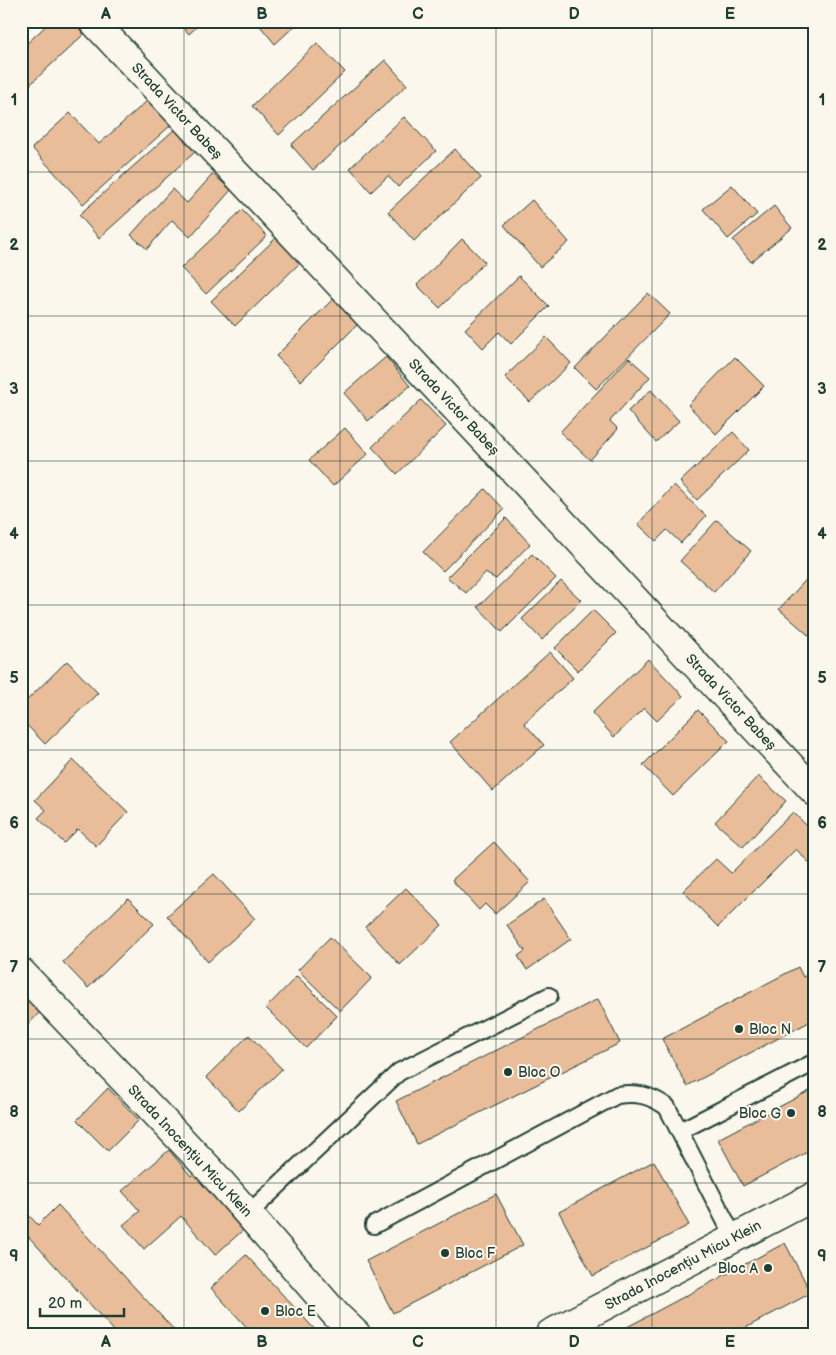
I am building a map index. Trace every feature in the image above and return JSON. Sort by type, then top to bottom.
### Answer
[{"type":"street","name":"Strada Victor Babeș","points":[[93,21],[815,792]]},
{"type":"street","name":"Strada Inocențiu Micu Klein","points":[[21,972],[210,1170],[337,1316],[356,1334]]},
{"type":"street","name":"Strada Inocențiu Micu Klein","points":[[550,1334],[815,1196]]},
{"type":"lane","points":[[248,1214],[399,1072],[549,996]]},
{"type":"lane","points":[[680,1131],[815,1062]]},
{"type":"lane","points":[[374,1225],[616,1095],[628,1093],[654,1098],[667,1107],[734,1238]]},
{"type":"building","points":[[51,21],[72,21],[84,34],[21,93],[21,49]]},
{"type":"building","points":[[177,21],[203,21],[189,34]]},
{"type":"building","points":[[256,21],[300,21],[275,44]]},
{"type":"building","points":[[317,43],[345,72],[279,135],[252,106]]},
{"type":"building","points":[[385,60],[407,85],[313,170],[291,145]]},
{"type":"building","points":[[148,100],[171,125],[83,204],[32,148],[70,113],[99,144]]},
{"type":"building","points":[[404,117],[436,151],[398,187],[388,176],[371,192],[350,168]]},
{"type":"building","points":[[175,129],[195,152],[99,238],[79,215]]},
{"type":"building","points":[[455,149],[481,178],[414,241],[388,212]]},
{"type":"building","points":[[213,174],[231,190],[190,237],[172,220],[147,249],[131,235],[172,189],[187,203]]},
{"type":"building","points":[[732,185],[757,214],[728,239],[703,209]]},
{"type":"building","points":[[532,200],[569,242],[540,267],[504,225]]},
{"type":"building","points":[[774,206],[792,228],[751,262],[733,240]]},
{"type":"building","points":[[242,210],[267,236],[206,294],[181,268]]},
{"type":"building","points":[[279,235],[303,260],[235,326],[211,301]]},
{"type":"building","points":[[462,239],[485,262],[440,308],[417,285]]},
{"type":"building","points":[[519,276],[549,306],[511,344],[499,332],[483,348],[465,329]]},
{"type":"building","points":[[648,293],[670,314],[596,389],[575,368]]},
{"type":"building","points":[[334,298],[359,323],[301,381],[276,356]]},
{"type":"building","points":[[546,337],[571,363],[530,402],[505,377]]},
{"type":"building","points":[[386,357],[410,386],[368,421],[344,393]]},
{"type":"building","points":[[735,357],[764,386],[716,434],[688,405]]},
{"type":"building","points":[[629,358],[650,377],[610,421],[618,429],[590,460],[560,432]]},
{"type":"building","points":[[651,390],[679,421],[656,442],[628,411]]},
{"type":"building","points":[[421,400],[446,426],[397,474],[372,447]]},
{"type":"building","points":[[345,428],[368,454],[333,486],[309,460]]},
{"type":"building","points":[[733,432],[749,450],[697,500],[680,482]]},
{"type":"building","points":[[674,485],[706,516],[681,543],[667,530],[656,541],[638,524]]},
{"type":"building","points":[[485,489],[504,509],[443,571],[423,552]]},
{"type":"building","points":[[506,518],[530,544],[496,579],[485,573],[466,593],[447,577]]},
{"type":"building","points":[[717,520],[751,551],[714,592],[680,561]]},
{"type":"building","points":[[532,554],[556,578],[502,632],[478,607]]},
{"type":"building","points":[[815,570],[815,641],[779,609]]},
{"type":"building","points":[[561,581],[581,600],[542,640],[522,619]]},
{"type":"building","points":[[593,610],[616,633],[578,671],[555,648]]},
{"type":"building","points":[[550,652],[573,678],[524,723],[544,745],[493,791],[450,742]]},
{"type":"building","points":[[648,659],[683,696],[657,721],[644,708],[614,737],[592,713]]},
{"type":"building","points":[[67,661],[98,693],[45,744],[21,719],[21,706]]},
{"type":"building","points":[[698,710],[729,741],[673,796],[643,765]]},
{"type":"building","points":[[73,760],[128,812],[96,846],[78,829],[64,843],[38,818],[46,810],[35,800]]},
{"type":"building","points":[[758,776],[786,801],[743,847],[715,822]]},
{"type":"building","points":[[793,812],[815,834],[815,861],[811,865],[796,849],[718,927],[683,891],[716,859],[731,873]]},
{"type":"building","points":[[494,842],[530,882],[495,914],[485,904],[479,910],[452,880]]},
{"type":"building","points":[[214,874],[255,919],[208,962],[167,916]]},
{"type":"building","points":[[406,888],[442,925],[400,965],[365,927]]},
{"type":"building","points":[[128,898],[154,924],[88,988],[63,962]]},
{"type":"building","points":[[544,899],[571,939],[527,970],[518,956],[525,951],[507,925]]},
{"type":"building","points":[[330,937],[372,978],[340,1011],[298,970]]},
{"type":"building","name":"Bloc N","points":[[798,967],[803,977],[815,971],[815,1019],[687,1086],[662,1039]]},
{"type":"building","points":[[297,976],[337,1016],[306,1048],[266,1008]]},
{"type":"building","points":[[21,994],[40,1012],[21,1032]]},
{"type":"building","name":"Bloc O","points":[[598,999],[620,1043],[417,1144],[396,1101]]},
{"type":"building","points":[[249,1035],[282,1069],[239,1111],[206,1077]]},
{"type":"building","points":[[108,1088],[139,1120],[108,1151],[77,1120]]},
{"type":"building","name":"Bloc G","points":[[815,1088],[815,1148],[743,1186],[718,1139]]},
{"type":"building","points":[[169,1150],[191,1176],[201,1167],[250,1224],[215,1255],[181,1216],[144,1249],[123,1225],[140,1211],[122,1191]]},
{"type":"building","points":[[654,1161],[689,1225],[593,1276],[559,1212]]},
{"type":"building","name":"Bloc F","points":[[496,1194],[523,1245],[393,1313],[366,1261]]},
{"type":"building","points":[[58,1205],[176,1332],[174,1334],[117,1334],[28,1236],[21,1242],[21,1207],[38,1225]]},
{"type":"building","name":"Bloc A","points":[[785,1243],[811,1293],[734,1334],[614,1334]]},
{"type":"building","name":"Bloc E","points":[[246,1255],[319,1334],[253,1334],[211,1288]]},
{"type":"place","name":"Bloc N","points":[[739,1029]]},
{"type":"place","name":"Bloc O","points":[[508,1072]]},
{"type":"place","name":"Bloc G","points":[[791,1113]]},
{"type":"place","name":"Bloc F","points":[[445,1253]]},
{"type":"place","name":"Bloc A","points":[[768,1268]]},
{"type":"place","name":"Bloc E","points":[[265,1311]]}]
